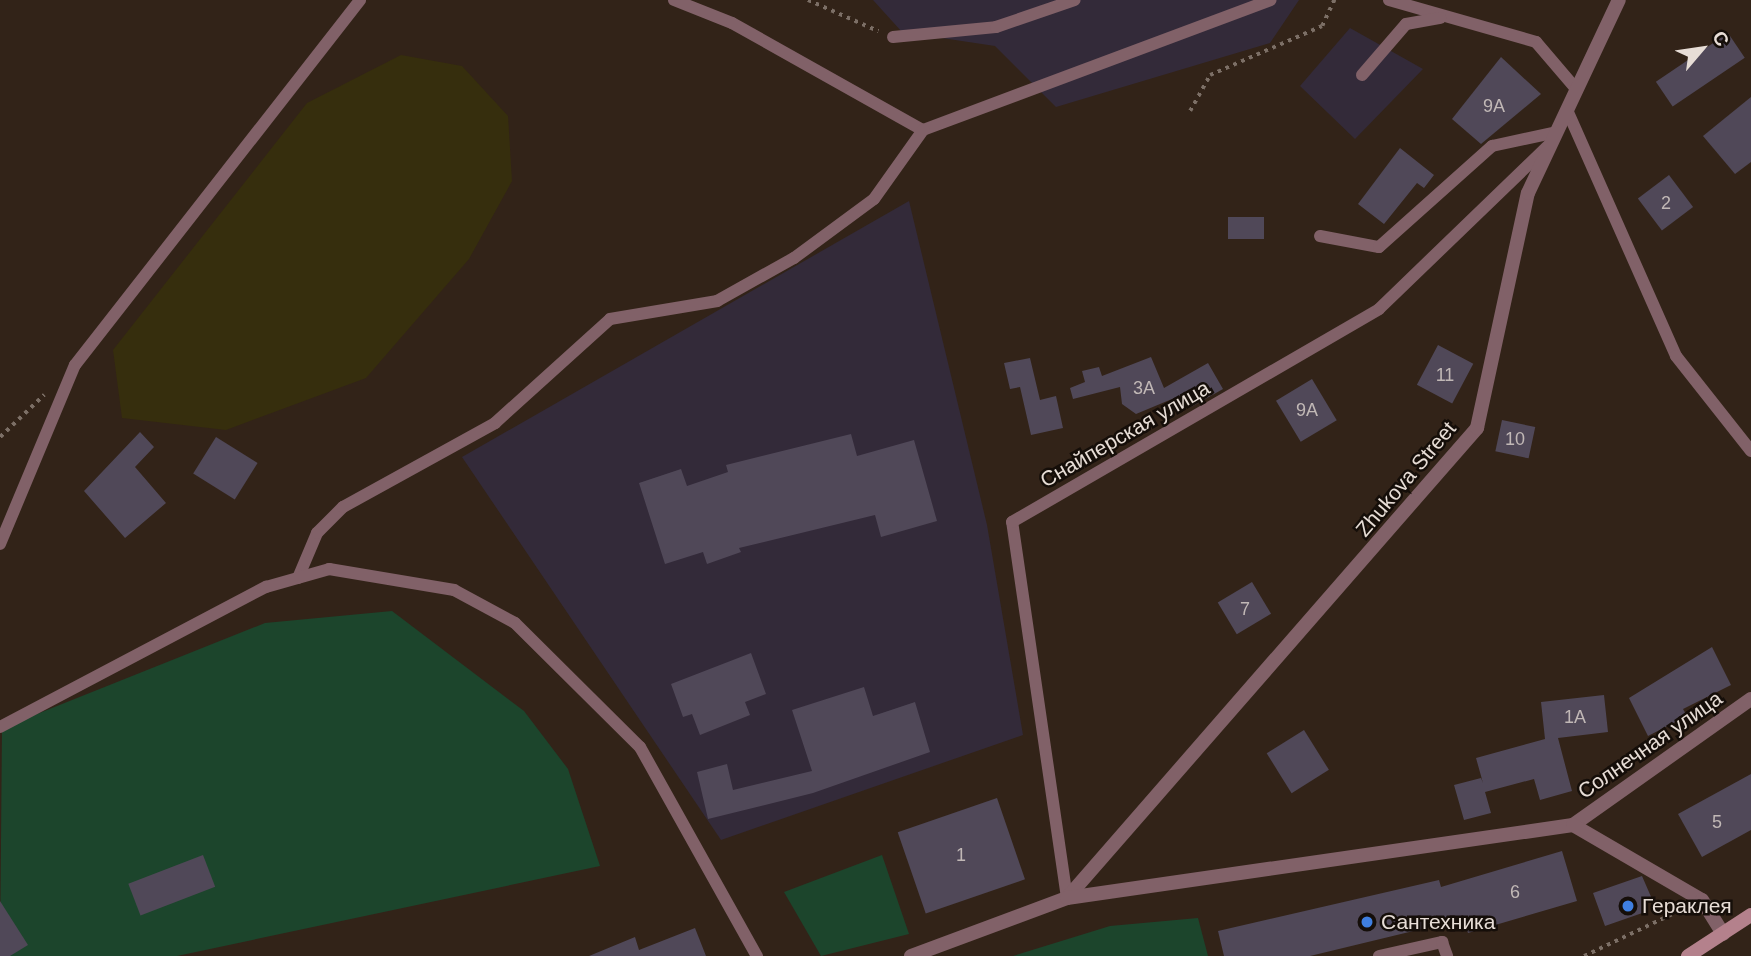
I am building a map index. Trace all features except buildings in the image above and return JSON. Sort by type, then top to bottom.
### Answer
[{"type":"main road","points":[[1688,956],[1751,915]]},
{"type":"street","name":"Zhukova Street","points":[[1067,898],[1477,428],[1528,193],[1619,0]]},
{"type":"street","name":"Солнечная улица","points":[[1573,825],[1751,699]]},
{"type":"street","points":[[911,956],[1067,898],[1573,825],[1702,900],[1723,934]]},
{"type":"lane","points":[[0,544],[75,365],[360,0]]},
{"type":"lane","points":[[674,0],[732,23],[923,130]]},
{"type":"lane","points":[[893,37],[996,27],[1075,0]]},
{"type":"lane","points":[[298,578],[317,533],[343,507],[495,423],[610,319],[717,301],[794,258],[874,199],[923,130],[1271,0]]},
{"type":"lane","points":[[1389,0],[1536,42],[1577,90]]},
{"type":"lane","points":[[1362,75],[1406,24],[1444,17]]},
{"type":"lane","points":[[1567,110],[1676,356],[1751,451]]},
{"type":"lane","points":[[1320,236],[1379,247],[1492,146],[1554,138]]},
{"type":"lane","name":"Снайперская улица","points":[[1067,898],[1012,522],[1379,309],[1554,138]]},
{"type":"lane","points":[[0,727],[94,672],[266,587],[329,569],[454,590],[515,623],[640,747],[757,956]]},
{"type":"lane","points":[[1379,956],[1442,942],[1447,956]]},
{"type":"path","points":[[808,0],[893,37]]},
{"type":"path","points":[[1190,111],[1210,75],[1322,26],[1334,0]]},
{"type":"path","points":[[0,437],[47,392]]},
{"type":"path","points":[[1584,956],[1702,900]]},
{"type":"shaded area","points":[[873,0],[1299,0],[1270,43],[1056,107],[995,46],[902,32]]},
{"type":"shaded area","points":[[1350,28],[1423,69],[1355,139],[1300,86]]},
{"type":"shaded area","points":[[909,201],[987,525],[1023,735],[721,840],[462,457]]},
{"type":"green space","points":[[392,611],[524,711],[568,769],[600,866],[177,956],[0,956],[2,728],[265,623]]},
{"type":"green space","points":[[882,855],[909,934],[821,956],[784,892]]},
{"type":"green space","points":[[1198,918],[1208,956],[1013,956],[1110,926]]},
{"type":"sand","points":[[401,55],[462,66],[508,116],[512,181],[469,259],[366,378],[226,430],[122,418],[113,350],[307,103]]},
{"type":"place","name":"Гераклея","points":[[1628,906]]},
{"type":"place","name":"Сантехника","points":[[1367,922]]}]
